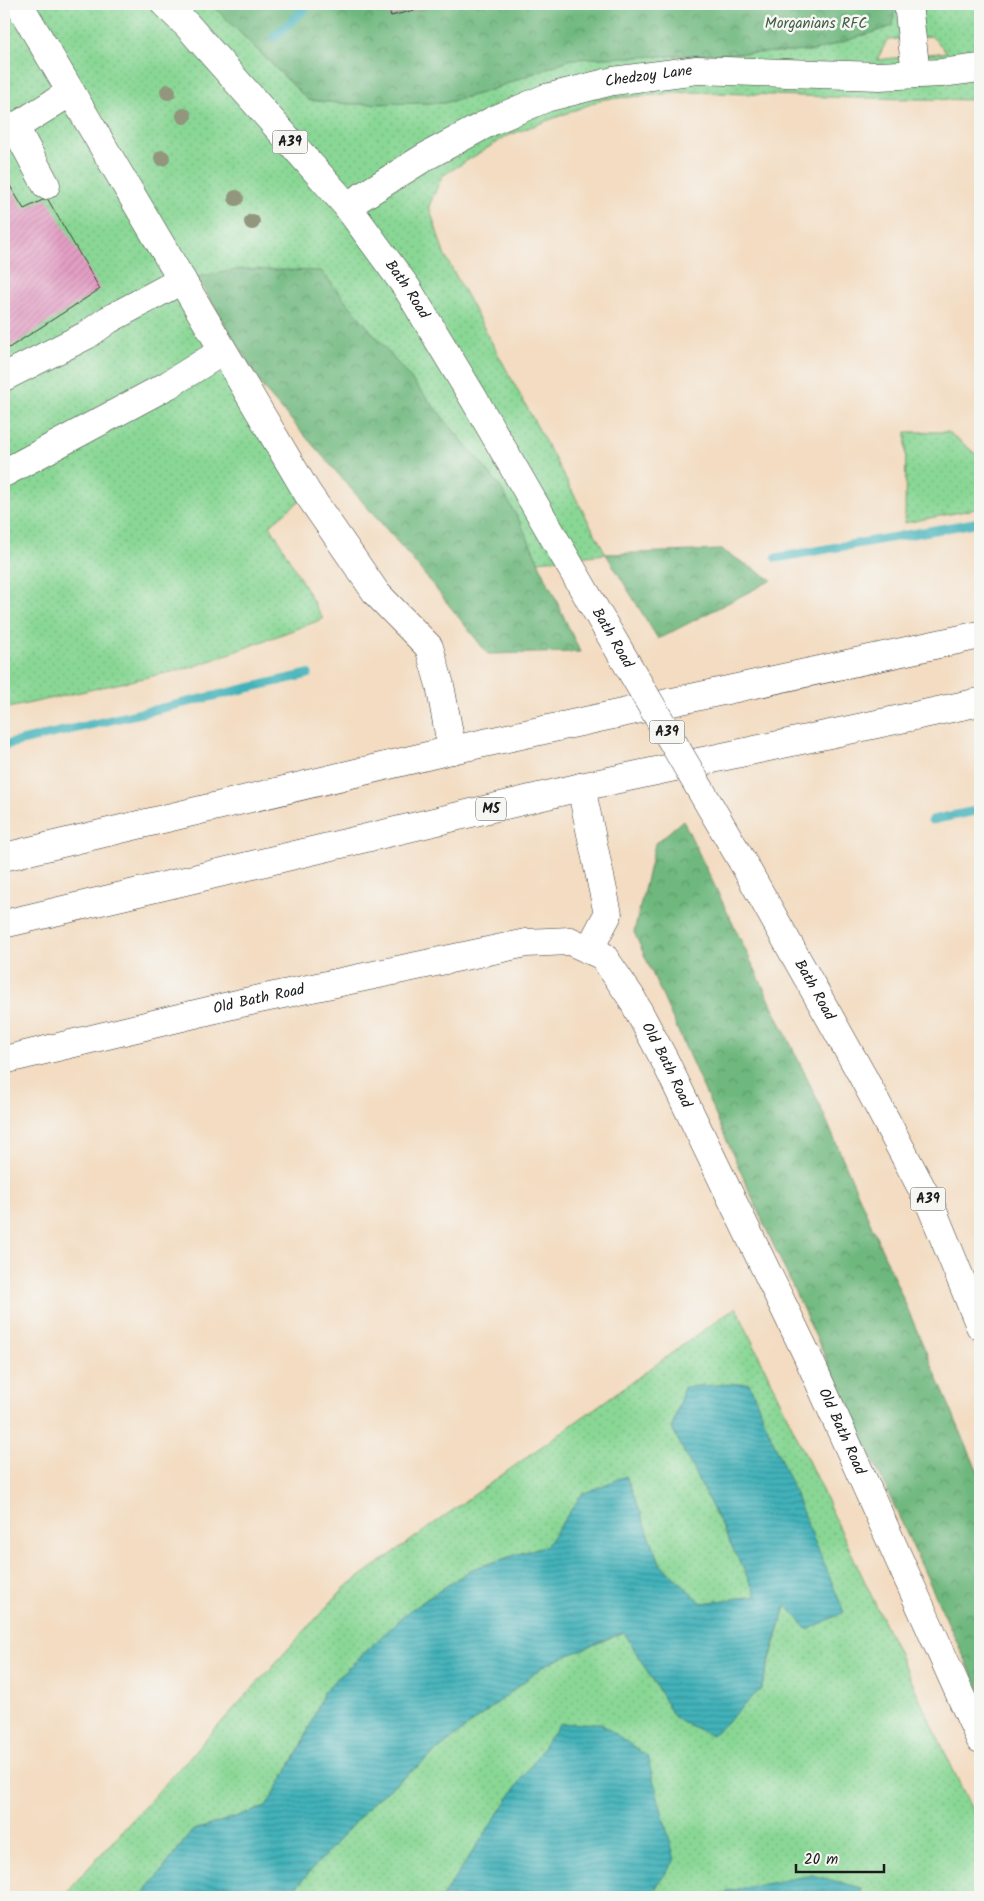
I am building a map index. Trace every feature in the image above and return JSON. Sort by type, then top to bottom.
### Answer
[{"type":"main road","points":[[20,4],[308,494],[377,594],[429,647],[440,685],[452,750]]},
{"type":"main road","name":"Bath Road","points":[[164,4],[187,26],[346,206],[407,288],[474,398],[742,861],[863,1077],[930,1204],[980,1326]]},
{"type":"main road","points":[[908,4],[916,74]]},
{"type":"main road","name":"Chedzoy Lane","points":[[346,206],[425,157],[492,121],[546,98],[613,81],[697,70],[879,76],[941,73],[980,68]]},
{"type":"main road","points":[[46,185],[9,125],[71,92]]},
{"type":"main road","points":[[4,377],[87,335],[108,320],[182,280]]},
{"type":"main road","points":[[4,473],[168,385],[223,351]]},
{"type":"main road","points":[[4,857],[452,750],[980,635]]},
{"type":"main road","name":"M5","points":[[4,924],[581,787],[980,702]]},
{"type":"main road","points":[[581,787],[608,914],[589,950]]},
{"type":"main road","name":"Old Bath Road","points":[[4,1060],[241,1003],[526,944],[570,941],[603,956],[631,997],[665,1061],[807,1355],[980,1739]]},
{"type":"green space","name":"Morganians RFC","points":[[4,4],[211,4],[308,100],[349,104],[444,103],[485,92],[571,59],[814,51],[836,44],[659,4],[980,4],[980,100],[692,92],[604,99],[507,136],[442,176],[429,206],[444,254],[606,554],[538,561],[521,524],[499,485],[321,271],[182,280],[308,494],[270,525],[323,619],[193,667],[4,709]],"holes":[[[931,36],[947,52],[877,60],[887,40]]]},
{"type":"green space","name":"Morganians RFC","points":[[211,4],[349,4],[391,16],[442,4],[895,4],[893,26],[814,51],[571,59],[485,92],[444,103],[349,104],[308,100]]},
{"type":"green space","points":[[242,269],[321,271],[499,485],[521,524],[580,652],[488,654],[408,554],[264,389],[196,277]]},
{"type":"green space","points":[[906,432],[948,432],[980,457],[980,508],[905,523]]},
{"type":"green space","points":[[722,550],[772,580],[658,639],[606,554]]},
{"type":"green space","points":[[683,820],[818,1101],[980,1477],[980,1692],[772,1242],[634,932],[655,844]]},
{"type":"green space","points":[[736,1307],[980,1827],[980,1897],[859,1897],[862,1889],[727,1891],[723,1897],[649,1897],[675,1860],[560,1724],[442,1897],[287,1897],[374,1801],[545,1665],[624,1632],[675,1718],[761,1689],[787,1604],[684,1387],[672,1428],[757,1596],[702,1603],[661,1565],[626,1476],[582,1494],[547,1545],[472,1569],[409,1611],[324,1691],[303,1743],[266,1807],[192,1831],[142,1897],[62,1897],[343,1589]]},
{"type":"water","points":[[749,1383],[844,1612],[808,1630],[786,1605],[761,1689],[712,1736],[675,1718],[624,1632],[545,1665],[374,1801],[287,1897],[142,1897],[192,1831],[266,1807],[303,1743],[324,1691],[409,1611],[472,1569],[547,1545],[582,1494],[626,1476],[661,1565],[702,1603],[757,1596],[672,1428],[684,1387]]},
{"type":"water","points":[[600,1723],[647,1756],[675,1860],[649,1897],[442,1897],[559,1724]]},
{"type":"water","points":[[812,1875],[862,1888],[859,1897],[723,1897],[727,1891]]},
{"type":"building","points":[[387,4],[439,4],[391,16]]},
{"type":"building","points":[[4,176],[24,209],[47,198],[100,289],[4,351]]},
{"type":"waterway","points":[[274,37],[310,4]]},
{"type":"waterway","points":[[776,558],[980,522]]},
{"type":"waterway","points":[[4,745],[308,674]]},
{"type":"waterway","points":[[932,820],[980,810]]}]
